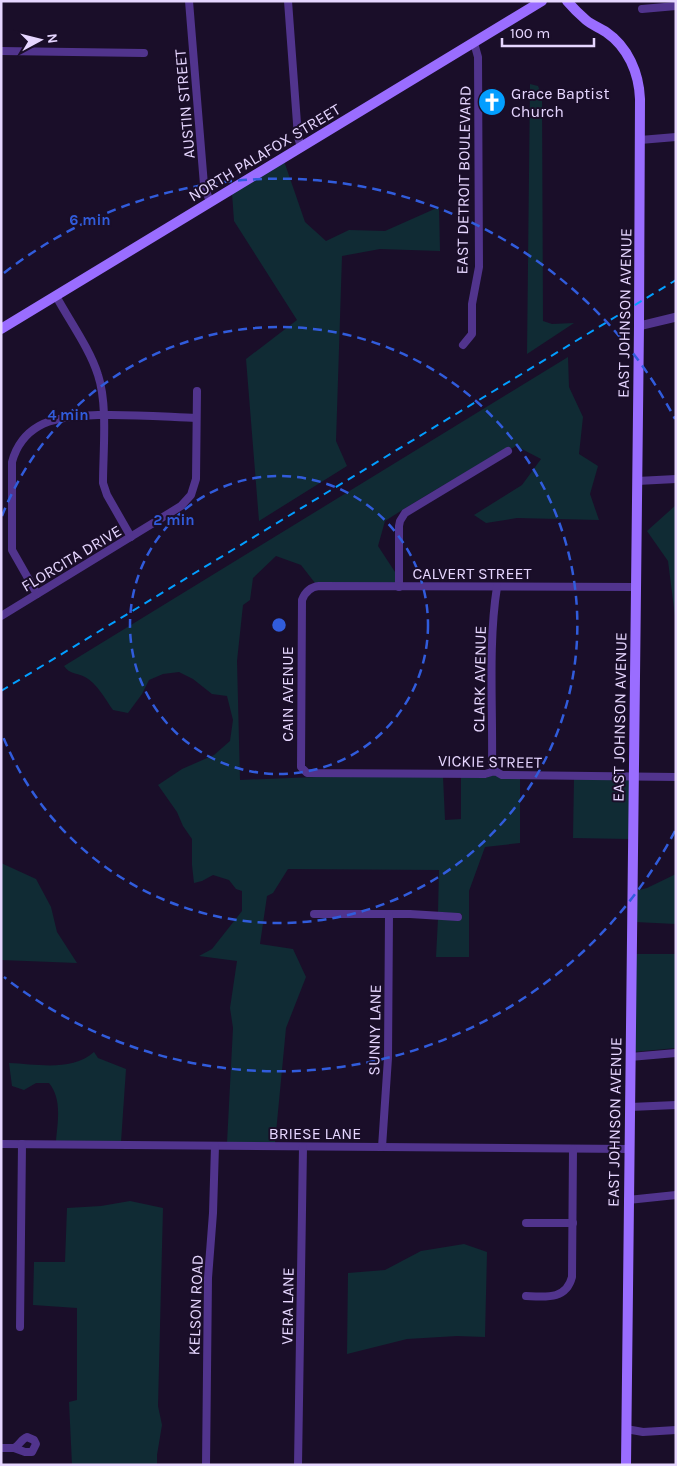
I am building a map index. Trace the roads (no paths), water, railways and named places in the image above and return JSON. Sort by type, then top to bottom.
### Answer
[{"type":"main road","name":"NORTH PALAFOX STREET","points":[[1,329],[542,1]]},
{"type":"main road","name":"EAST JOHNSON AVENUE","points":[[567,1],[588,22],[606,32],[618,42],[631,61],[640,86],[626,1465]]},
{"type":"street","name":"AUSTIN STREET","points":[[190,1],[204,185],[210,202]]},
{"type":"street","points":[[288,1],[298,136],[302,147]]},
{"type":"street","points":[[642,9],[676,6]]},
{"type":"street","name":"EAST DETROIT BOULEVARD","points":[[463,345],[472,334],[472,304],[479,267],[478,56],[474,43]]},
{"type":"street","points":[[1,51],[144,53]]},
{"type":"street","points":[[640,140],[676,137]]},
{"type":"street","points":[[56,296],[94,363],[102,390],[102,483],[132,537]]},
{"type":"street","points":[[639,326],[676,317]]},
{"type":"street","name":"FLORCITA DRIVE","points":[[1,616],[181,506],[191,494],[196,479],[197,391]]},
{"type":"street","points":[[37,594],[12,550],[11,471],[14,453],[18,446],[32,431],[58,419],[103,416],[196,418]]},
{"type":"street","points":[[399,587],[399,526],[405,513],[508,451]]},
{"type":"street","points":[[637,480],[676,478]]},
{"type":"street","name":"CALVERT STREET","points":[[310,589],[319,586],[635,587]]},
{"type":"street","name":"CLARK AVENUE","points":[[495,771],[492,765],[493,664],[494,607],[497,587]]},
{"type":"street","name":"CAIN AVENUE","points":[[304,772],[301,767],[301,620],[302,600],[310,589]]},
{"type":"street","name":"VICKIE STREET","points":[[304,772],[485,774],[495,771],[502,775],[676,777]]},
{"type":"street","points":[[314,914],[389,914],[458,917]]},
{"type":"street","name":"SUNNY LANE","points":[[382,1147],[388,1058],[389,914]]},
{"type":"street","points":[[630,1057],[676,1053]]},
{"type":"street","points":[[630,1107],[676,1104]]},
{"type":"street","name":"BRIESE LANE","points":[[1,1144],[629,1149]]},
{"type":"street","points":[[20,1327],[22,1144]]},
{"type":"street","name":"KELSON ROAD","points":[[206,1465],[208,1278],[212,1239],[215,1146]]},
{"type":"street","name":"VERA LANE","points":[[298,1465],[303,1147]]},
{"type":"street","points":[[526,1296],[552,1297],[563,1293],[568,1288],[572,1277],[573,1149]]},
{"type":"street","points":[[628,1200],[676,1195]]},
{"type":"street","points":[[526,1223],[573,1223]]},
{"type":"street","points":[[626,1429],[643,1432],[676,1430]]},
{"type":"street","points":[[1,1448],[14,1448]]},
{"type":"railway","points":[[1,691],[676,280]]},
{"type":"place","name":"Grace Baptist Church","points":[[492,102]]}]
